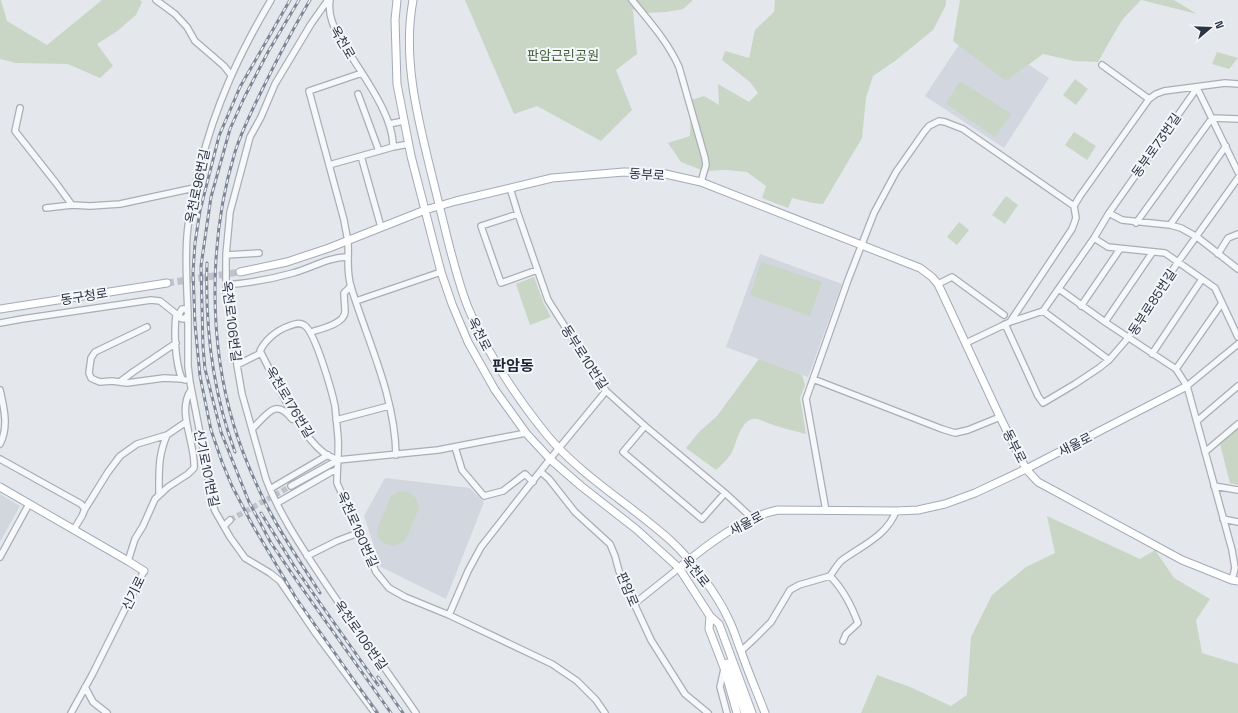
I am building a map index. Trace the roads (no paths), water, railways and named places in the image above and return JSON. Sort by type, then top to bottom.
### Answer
[{"type":"main road","name":"옥천로","points":[[397,0],[395,50],[397,84],[404,122],[440,272],[468,342],[495,390],[526,433],[550,459],[581,486],[636,529],[679,568],[710,616],[709,629],[724,668],[737,713]]},
{"type":"main road","name":"옥천로","points":[[413,0],[410,17],[410,70],[424,142],[439,206],[456,273],[469,312],[491,355],[546,434],[575,463],[670,541],[689,560],[704,579],[729,620],[765,713]]},
{"type":"main road","name":"동부로","points":[[425,210],[552,178],[624,172],[661,174],[701,182],[920,268],[932,277],[938,284],[1026,469],[1038,482],[1182,560],[1235,581]]},
{"type":"main road","points":[[240,272],[287,262],[348,241],[425,210]]},
{"type":"main road","name":"동구청로","points":[[0,309],[167,283]]},
{"type":"main road","name":"새울로","points":[[679,568],[726,533],[765,512],[778,510],[918,510],[945,504],[976,493],[1026,469],[1187,386]]},
{"type":"main road","name":"신기로","points":[[0,487],[144,571]]},
{"type":"main road","points":[[710,616],[744,713]]},
{"type":"main road","points":[[710,616],[719,624],[752,713]]},
{"type":"street","points":[[156,0],[175,14],[187,27],[195,42],[224,66],[231,75]]},
{"type":"street","name":"옥천로96번길","points":[[188,314],[186,255],[188,228],[194,188],[214,116],[231,75],[254,29],[271,0]]},
{"type":"street","name":"옥천로","points":[[329,0],[332,23],[374,94],[389,124],[393,136],[393,147]]},
{"type":"street","name":"옥천로106번길","points":[[329,0],[311,24],[286,65],[250,137],[230,212],[226,255],[226,295],[233,327],[242,394],[266,479],[276,503],[293,533],[331,591],[416,713]]},
{"type":"street","points":[[632,0],[666,43],[679,67],[705,158],[706,165],[701,182]]},
{"type":"street","points":[[1102,65],[1149,99]]},
{"type":"street","points":[[362,73],[309,91],[344,220],[348,241],[347,265],[351,286],[377,362],[389,406],[395,437],[396,455]]},
{"type":"street","points":[[1008,323],[1072,229],[1076,218],[1074,206],[1097,170],[1149,99],[1164,91],[1197,88],[1225,83],[1238,84]]},
{"type":"street","points":[[1197,88],[1238,172]]},
{"type":"street","name":"동부로73번길","points":[[1043,311],[1094,238],[1109,213],[1197,88]]},
{"type":"street","points":[[358,94],[379,151]]},
{"type":"street","points":[[20,108],[16,131],[72,205]]},
{"type":"street","points":[[1212,118],[1238,119]]},
{"type":"street","points":[[1136,223],[1212,118]]},
{"type":"street","points":[[389,124],[404,122]]},
{"type":"street","points":[[826,511],[806,398],[860,245],[874,212],[896,172],[929,126],[939,122],[954,125],[963,129],[1074,206]]},
{"type":"street","points":[[329,165],[409,144]]},
{"type":"street","points":[[1170,225],[1226,146]]},
{"type":"street","points":[[361,156],[381,227]]},
{"type":"street","name":"동부로85번길","points":[[1008,323],[1038,396],[1043,402],[1052,399],[1076,384],[1109,360],[1128,338],[1178,262],[1238,178]]},
{"type":"street","points":[[46,208],[72,205],[90,206],[120,204],[194,188]]},
{"type":"street","name":"동부로10번길","points":[[510,188],[548,300],[606,391],[645,426],[725,492],[752,518]]},
{"type":"street","points":[[1109,213],[1122,220],[1136,223],[1170,225],[1181,228],[1197,236],[1238,269]]},
{"type":"street","points":[[518,214],[481,226],[501,283],[537,270]]},
{"type":"street","points":[[1218,254],[1228,238],[1238,234]]},
{"type":"street","points":[[1094,238],[1108,247],[1152,253],[1165,253],[1215,288],[1238,337]]},
{"type":"street","points":[[1081,306],[1120,249]]},
{"type":"street","points":[[226,255],[259,253]]},
{"type":"street","points":[[1105,322],[1152,253]]},
{"type":"street","points":[[226,285],[287,274],[339,257],[347,258]]},
{"type":"street","points":[[356,301],[440,272]]},
{"type":"street","points":[[938,284],[952,277],[1004,315]]},
{"type":"street","points":[[1152,354],[1202,279]]},
{"type":"street","points":[[311,332],[330,326],[341,320],[345,313],[344,293],[351,286]]},
{"type":"street","points":[[1059,289],[1081,306],[1176,369],[1187,386],[1223,519],[1235,550],[1235,581]]},
{"type":"street","points":[[0,323],[151,300],[160,301],[179,317],[185,324],[188,334]]},
{"type":"street","points":[[182,379],[176,343],[179,314],[188,301]]},
{"type":"street","points":[[1176,369],[1222,303]]},
{"type":"street","points":[[170,309],[186,309],[188,314],[186,318],[179,317]]},
{"type":"street","points":[[966,343],[1008,323],[1043,311],[1109,360]]},
{"type":"street","name":"신기로101번길","points":[[188,314],[191,390],[212,502],[238,550],[245,558],[280,581],[314,631],[375,713]]},
{"type":"street","name":"옥천로176번길","points":[[311,332],[304,324],[295,324],[283,328],[264,344],[260,351],[297,420],[312,441],[324,454],[338,460]]},
{"type":"street","points":[[146,327],[95,352],[91,358],[89,373],[91,378],[100,382],[121,381],[127,383],[164,378],[182,379],[190,382]]},
{"type":"street","name":"옥천로180번길","points":[[311,332],[326,373],[335,406],[338,438],[337,483],[376,572],[389,588],[405,597],[552,664],[577,681],[596,700],[605,713]]},
{"type":"street","points":[[121,381],[176,343]]},
{"type":"street","name":"새울로","points":[[1187,386],[1238,344]]},
{"type":"street","points":[[237,364],[261,353]]},
{"type":"street","points":[[813,379],[942,429],[955,432],[968,430],[1000,417]]},
{"type":"street","points":[[1197,421],[1238,386]]},
{"type":"street","points":[[0,390],[5,416],[3,438],[0,444]]},
{"type":"street","points":[[128,561],[135,539],[143,526],[155,498],[194,468],[191,443],[186,422],[186,398],[191,390]]},
{"type":"street","points":[[449,616],[468,571],[481,547],[606,391]]},
{"type":"street","points":[[336,420],[389,406]]},
{"type":"street","points":[[252,429],[270,411],[274,409],[280,408],[285,410],[292,419],[297,420]]},
{"type":"street","points":[[74,529],[82,516],[84,509],[120,456],[137,444],[167,435],[186,422]]},
{"type":"street","points":[[1205,452],[1238,424]]},
{"type":"street","points":[[645,426],[623,452],[702,519],[725,492]]},
{"type":"street","points":[[291,486],[338,460],[396,455],[455,447],[526,433]]},
{"type":"street","points":[[159,494],[158,472],[161,447],[167,435]]},
{"type":"street","points":[[455,447],[462,470],[484,496],[503,491],[525,474],[533,482]]},
{"type":"street","points":[[270,489],[328,455]]},
{"type":"street","points":[[0,459],[81,504],[84,509]]},
{"type":"street","points":[[276,503],[337,470]]},
{"type":"street","name":"판암로","points":[[541,472],[549,479],[575,512],[610,544],[619,571],[651,640],[685,694],[708,713]]},
{"type":"street","points":[[1214,486],[1238,490]]},
{"type":"street","points":[[0,557],[29,504]]},
{"type":"street","points":[[740,650],[753,640],[771,622],[790,590],[799,585],[830,576],[840,562],[878,536],[894,519],[896,511]]},
{"type":"street","points":[[1223,519],[1238,522]]},
{"type":"street","points":[[224,526],[230,520]]},
{"type":"street","points":[[308,556],[337,541],[358,533]]},
{"type":"street","name":"옥천로","points":[[634,604],[679,568]]},
{"type":"street","name":"신기로","points":[[71,713],[144,571]]},
{"type":"street","points":[[830,576],[836,582],[853,609],[858,623],[846,634],[843,641]]},
{"type":"street","points":[[724,668],[720,687],[727,713]]},
{"type":"street","points":[[85,687],[93,702],[107,713]]},
{"type":"tunnel","points":[[167,283],[240,272]]},
{"type":"tunnel","points":[[230,520],[291,486]]},
{"type":"railway","points":[[290,0],[240,87],[219,136],[200,211],[195,243],[193,272],[195,324],[200,376],[211,430],[232,486],[252,524],[296,598],[377,713]]},
{"type":"railway","points":[[299,0],[268,52],[230,129],[211,197],[201,266],[205,369],[221,432],[249,502],[271,543],[391,713]]},
{"type":"railway","points":[[310,0],[285,44],[258,98],[235,152],[226,185],[220,219],[216,253],[215,289],[216,324],[220,359],[226,393],[237,435],[267,507],[320,593]]},
{"type":"railway","points":[[207,263],[207,311],[212,359],[221,407],[235,452]]},
{"type":"railway","points":[[261,513],[296,569],[378,685]]},
{"type":"railway","points":[[378,677],[403,713]]},
{"type":"district","name":"판암동","points":[[513,366]]},
{"type":"park label","name":"판암근린공원","points":[[563,55]]}]
